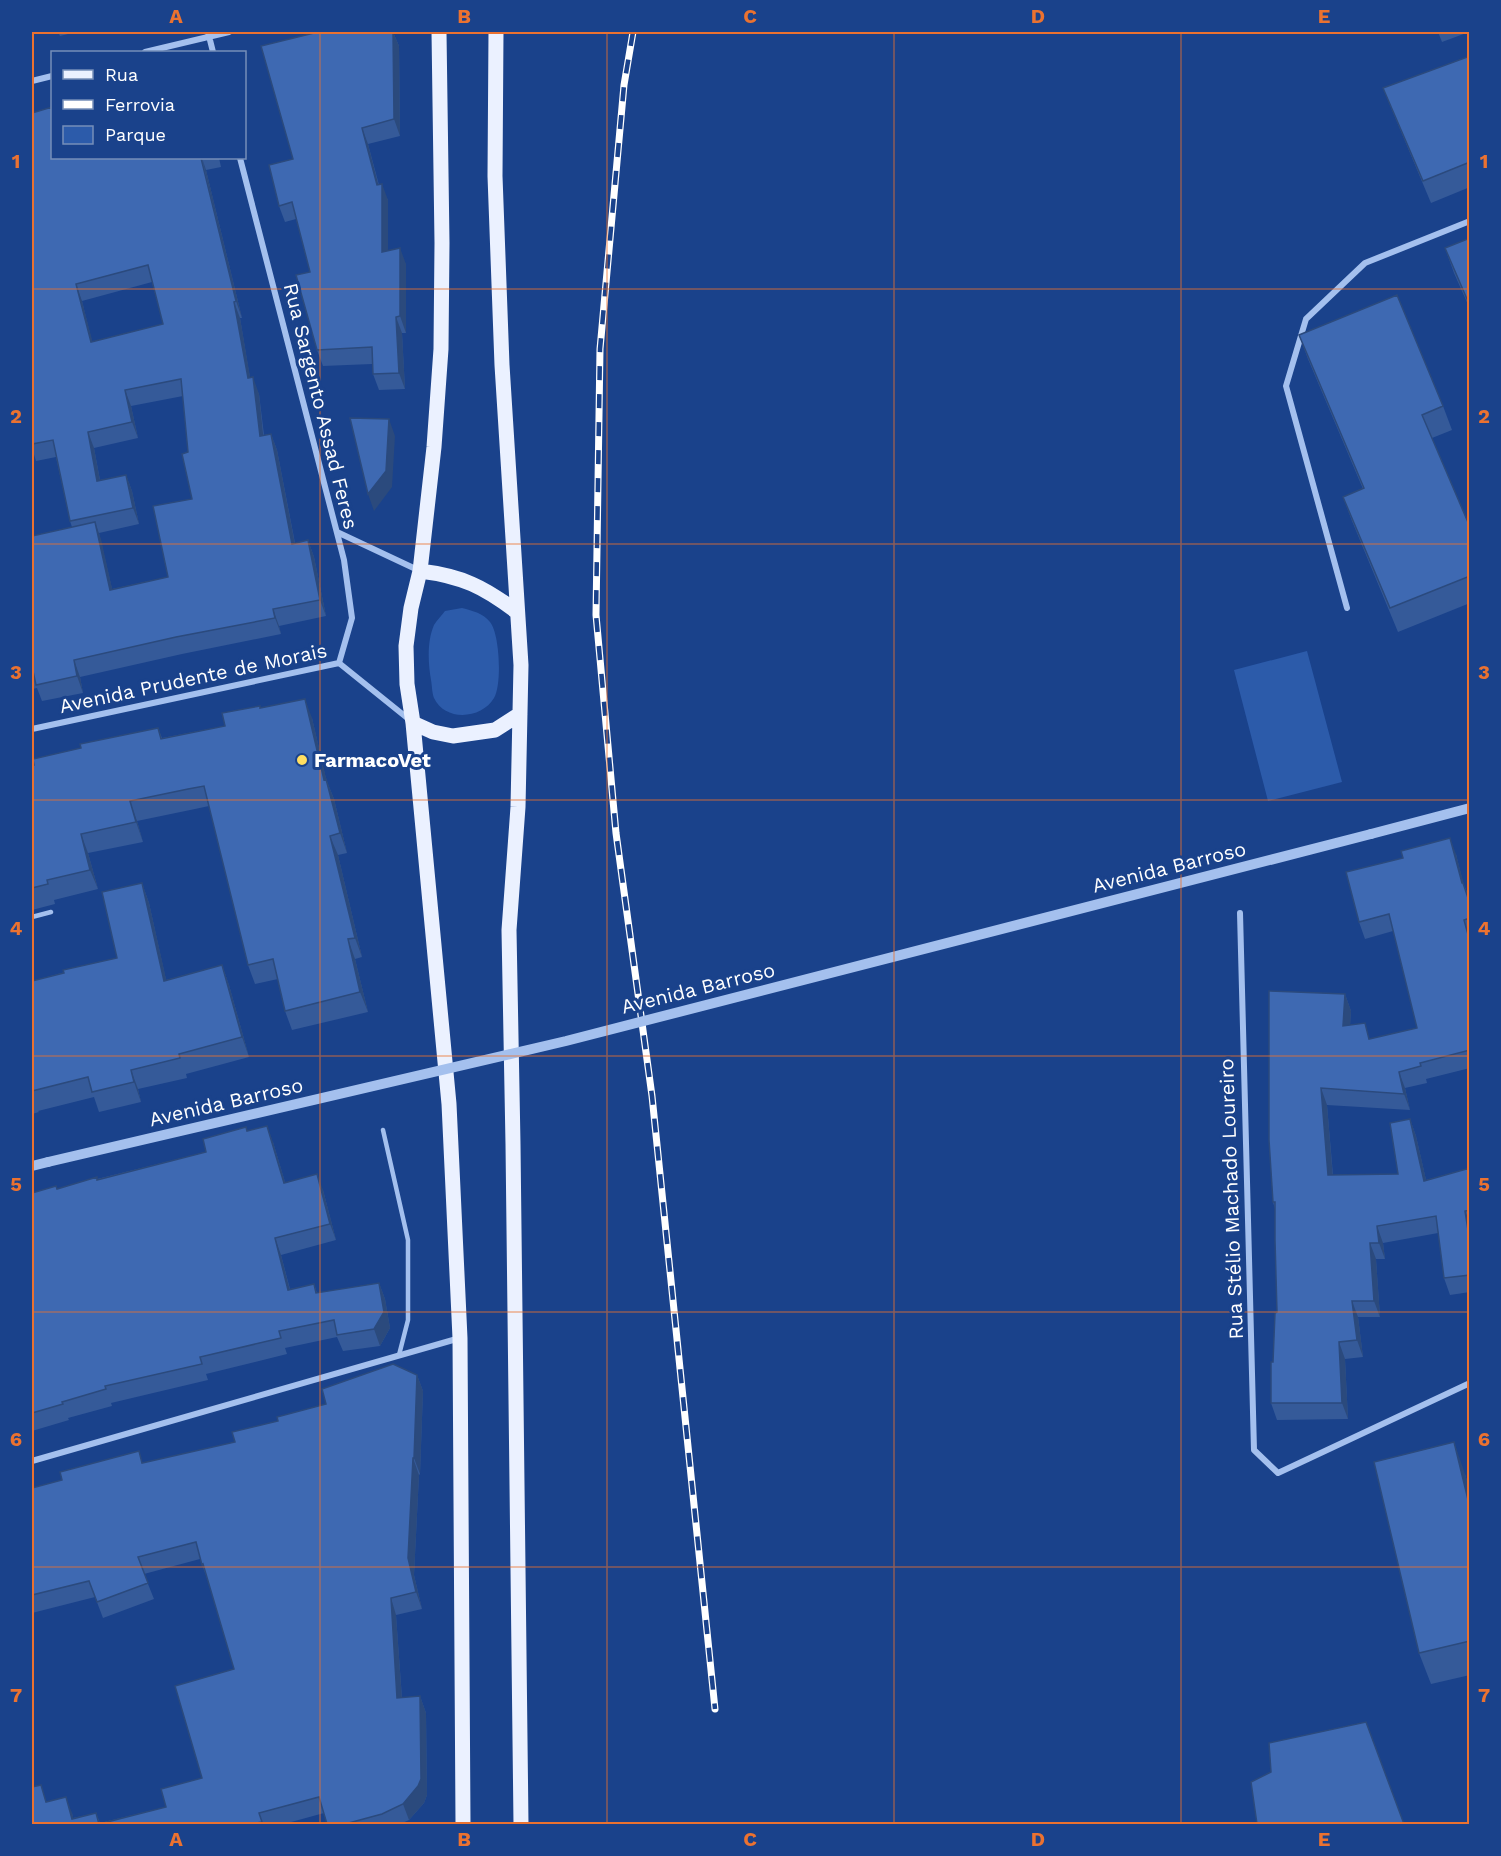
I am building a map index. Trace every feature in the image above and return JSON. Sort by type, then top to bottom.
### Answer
[{"type":"main road","points":[[439,32],[441,349],[434,447],[420,572],[411,608],[406,646],[407,684],[413,723],[449,1104],[460,1338],[463,1824]]},
{"type":"main road","points":[[496,32],[495,176],[500,330],[521,665],[518,807],[509,930],[521,1824]]},
{"type":"main road","points":[[420,572],[446,574],[472,583],[495,595],[517,612]]},
{"type":"main road","points":[[413,723],[433,732],[453,736],[495,730],[520,714]]},
{"type":"street","points":[[148,51],[208,34],[229,32]]},
{"type":"street","points":[[208,34],[213,51]]},
{"type":"street","points":[[32,81],[51,76]]},
{"type":"street","name":"Rua Sargento Assad Feres","points":[[240,159],[344,560],[352,618],[339,663]]},
{"type":"street","points":[[1347,608],[1286,386],[1305,319],[1365,263],[1470,221]]},
{"type":"street","points":[[337,532],[420,572]]},
{"type":"street","name":"Avenida Prudente de Morais","points":[[32,729],[339,663],[413,723]]},
{"type":"street","name":"Avenida Barroso","points":[[32,1166],[566,1041],[1470,808]]},
{"type":"street","name":"Rua Stélio Machado Loureiro","points":[[1240,913],[1254,1450],[1278,1473],[1470,1383]]},
{"type":"street","points":[[32,1461],[460,1338]]},
{"type":"lane","points":[[32,917],[51,912]]},
{"type":"lane","points":[[383,1130],[408,1240],[408,1320],[399,1355]]},
{"type":"green space","points":[[462,608],[481,614],[490,622],[496,637],[499,660],[497,691],[494,698],[481,710],[464,715],[446,711],[434,698],[429,659],[430,638],[435,623],[445,611]]},
{"type":"green space","points":[[1307,651],[1342,782],[1268,801],[1234,670]]},
{"type":"building","points":[[318,32],[393,32],[394,119],[362,128],[377,185],[382,184],[382,252],[400,248],[400,316],[396,317],[399,373],[373,374],[372,347],[317,350],[296,275],[310,272],[292,202],[279,206],[269,165],[293,159],[261,46]]},
{"type":"building","points":[[1470,56],[1470,162],[1423,181],[1383,88]]},
{"type":"building","points":[[51,107],[51,159],[201,159],[236,301],[234,302],[248,378],[253,377],[260,436],[271,434],[292,544],[308,540],[320,600],[273,609],[275,618],[74,660],[77,676],[36,685],[32,671],[32,536],[95,522],[110,590],[168,577],[153,506],[192,499],[182,454],[188,452],[181,379],[125,390],[132,422],[88,432],[97,481],[126,475],[133,508],[70,521],[53,440],[32,444],[32,113]],"holes":[[[148,265],[163,324],[91,342],[76,284]]]},
{"type":"building","points":[[1470,238],[1470,306],[1445,248]]},
{"type":"building","points":[[1397,295],[1443,406],[1422,415],[1470,527],[1470,576],[1390,608],[1343,497],[1364,488],[1299,335]]},
{"type":"building","points":[[350,418],[389,419],[386,471],[368,494]]},
{"type":"building","points":[[305,699],[324,780],[326,779],[340,833],[330,836],[355,938],[348,939],[360,992],[285,1011],[273,959],[248,965],[204,786],[130,801],[136,822],[81,834],[90,870],[47,880],[48,884],[32,888],[33,759],[81,748],[80,744],[158,728],[161,739],[225,726],[222,713]]},
{"type":"building","points":[[1450,838],[1470,904],[1470,918],[1464,920],[1470,942],[1470,1050],[1420,1063],[1421,1066],[1399,1072],[1404,1094],[1321,1088],[1328,1175],[1398,1174],[1390,1123],[1410,1119],[1424,1181],[1470,1168],[1470,1210],[1465,1211],[1470,1243],[1470,1275],[1444,1278],[1436,1216],[1377,1226],[1379,1243],[1370,1243],[1374,1301],[1352,1301],[1357,1340],[1339,1342],[1342,1403],[1271,1403],[1271,1362],[1273,1362],[1275,1313],[1277,1312],[1275,1202],[1273,1202],[1269,1140],[1269,991],[1345,994],[1343,1026],[1365,1023],[1369,1039],[1417,1028],[1389,914],[1359,922],[1346,872],[1403,858],[1401,851]]},
{"type":"building","points":[[142,883],[164,981],[222,965],[242,1037],[179,1054],[180,1058],[131,1070],[134,1082],[92,1092],[88,1077],[32,1091],[32,981],[64,973],[63,970],[117,958],[102,892]]},
{"type":"building","points":[[267,1126],[284,1183],[317,1174],[330,1224],[275,1238],[288,1290],[314,1284],[316,1293],[379,1283],[384,1312],[374,1329],[337,1335],[334,1320],[279,1331],[281,1338],[200,1357],[202,1364],[105,1386],[106,1389],[32,1413],[32,1193],[56,1186],[57,1189],[97,1177],[97,1180],[206,1152],[203,1139],[246,1127],[247,1131]]},
{"type":"building","points":[[393,1364],[417,1375],[408,1558],[416,1592],[391,1598],[397,1698],[420,1696],[421,1779],[418,1786],[403,1804],[382,1814],[345,1824],[327,1824],[319,1797],[259,1813],[262,1822],[252,1824],[99,1824],[166,1807],[161,1789],[202,1778],[175,1686],[234,1669],[196,1542],[138,1557],[148,1583],[97,1602],[89,1581],[32,1595],[32,1488],[62,1480],[60,1472],[139,1451],[142,1463],[235,1442],[232,1432],[278,1421],[277,1417],[326,1404],[322,1389]]},
{"type":"building","points":[[1454,1442],[1470,1508],[1470,1641],[1419,1653],[1374,1462]]},
{"type":"building","points":[[1366,1722],[1404,1824],[1257,1824],[1251,1782],[1271,1772],[1269,1743]]},
{"type":"building","points":[[41,1785],[46,1802],[66,1797],[72,1819],[96,1813],[99,1824],[32,1824],[32,1787]]},
{"type":"railway","points":[[633,32],[624,85],[600,349],[596,615],[616,833],[652,1096],[715,1709]]},
{"type":"place","name":"FarmacoVet","points":[[302,760]]}]
